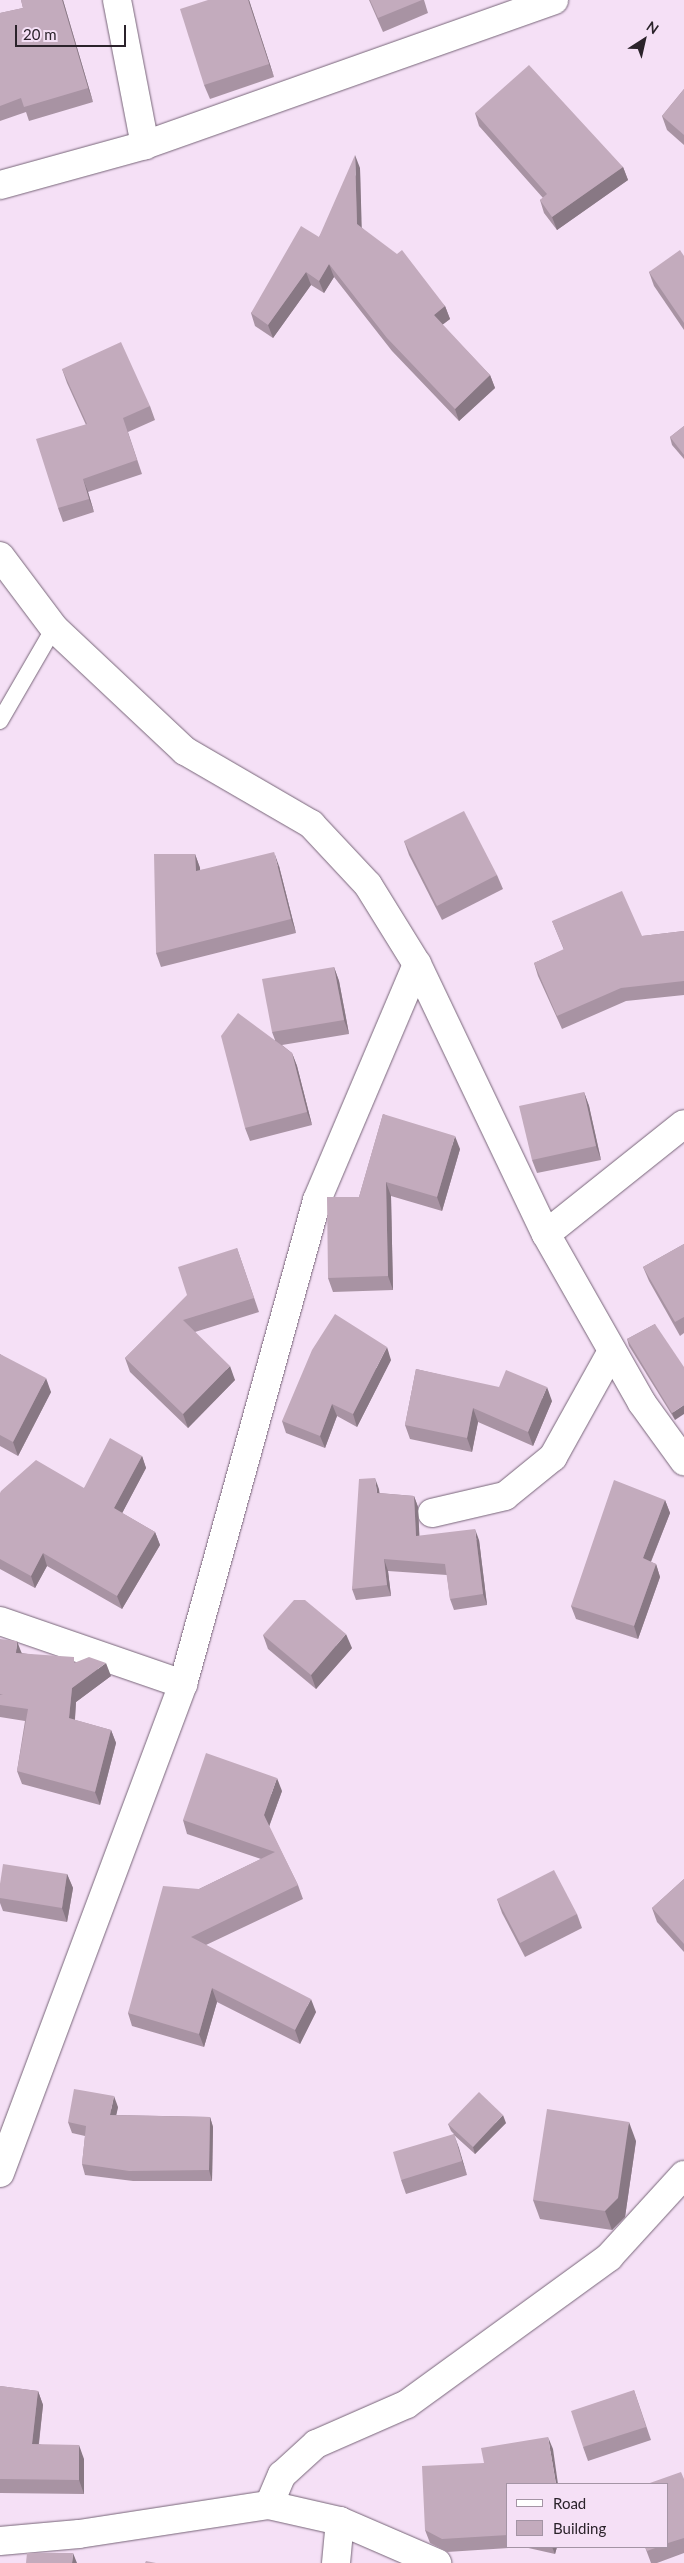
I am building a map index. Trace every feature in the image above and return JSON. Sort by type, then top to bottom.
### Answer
[{"type":"street","points":[[117,0],[145,145]]},
{"type":"street","points":[[0,185],[145,145],[554,0]]},
{"type":"street","points":[[0,556],[54,628],[185,751],[311,824],[368,885],[417,964],[546,1234],[612,1351],[684,1461]]},
{"type":"street","points":[[0,2173],[183,1684],[317,1200],[417,964]]},
{"type":"street","points":[[546,1234],[684,1124]]},
{"type":"street","points":[[432,1512],[504,1496],[552,1457],[612,1351]]},
{"type":"street","points":[[0,1621],[183,1684]]},
{"type":"street","points":[[269,2505],[282,2475],[316,2444],[407,2404],[609,2257],[684,2175]]},
{"type":"street","points":[[0,2541],[79,2534],[269,2505],[340,2521],[437,2563]]},
{"type":"street","points":[[336,2563],[340,2521]]},
{"type":"lane","points":[[0,721],[54,628]]},
{"type":"building","points":[[21,0],[62,0],[88,88],[24,107],[21,98],[0,106],[0,13],[23,8]]},
{"type":"building","points":[[208,0],[248,0],[269,64],[204,85],[180,9]]},
{"type":"building","points":[[370,0],[422,0],[378,18]]},
{"type":"building","points":[[529,65],[623,167],[552,217],[540,200],[547,194],[475,113]]},
{"type":"building","points":[[684,89],[684,135],[662,116]]},
{"type":"building","points":[[355,155],[357,224],[397,254],[402,250],[445,306],[434,315],[490,375],[455,409],[387,338],[329,264],[319,281],[306,272],[268,325],[251,313],[301,226],[319,237]]},
{"type":"building","points":[[680,250],[684,256],[684,323],[649,272]]},
{"type":"building","points":[[121,342],[150,406],[123,418],[137,460],[83,479],[89,499],[58,508],[36,439],[87,424],[62,369]]},
{"type":"building","points":[[684,426],[684,455],[670,437]]},
{"type":"building","points":[[464,811],[497,875],[437,906],[404,841]]},
{"type":"building","points":[[274,852],[291,919],[156,953],[154,854],[195,854],[196,871]]},
{"type":"building","points":[[622,891],[642,936],[684,931],[684,981],[621,988],[557,1016],[534,963],[564,949],[552,921]]},
{"type":"building","points":[[334,967],[344,1020],[272,1032],[262,979]]},
{"type":"building","points":[[238,1013],[292,1053],[307,1112],[245,1128],[221,1036]]},
{"type":"building","points":[[584,1092],[596,1146],[532,1160],[519,1106]]},
{"type":"building","points":[[383,1114],[455,1136],[437,1197],[386,1182],[388,1276],[328,1278],[327,1197],[359,1197]]},
{"type":"building","points":[[684,1244],[684,1317],[675,1322],[643,1267]]},
{"type":"building","points":[[237,1248],[254,1298],[183,1320],[230,1366],[183,1414],[125,1358],[187,1295],[178,1267]]},
{"type":"building","points":[[335,1314],[387,1347],[353,1414],[332,1404],[320,1436],[282,1421],[312,1350]]},
{"type":"building","points":[[655,1324],[684,1367],[684,1405],[672,1413],[627,1339]]},
{"type":"building","points":[[0,1354],[46,1378],[13,1442],[0,1435]]},
{"type":"building","points":[[416,1369],[499,1387],[506,1370],[547,1387],[528,1432],[473,1408],[467,1438],[405,1425]]},
{"type":"building","points":[[110,1438],[142,1456],[114,1508],[155,1532],[117,1596],[43,1553],[31,1576],[0,1559],[1,1491],[36,1460],[84,1488]]},
{"type":"building","points":[[375,1478],[377,1493],[414,1496],[416,1536],[475,1529],[483,1594],[450,1599],[445,1564],[384,1559],[387,1585],[352,1589],[359,1479]]},
{"type":"building","points":[[614,1480],[665,1500],[643,1558],[656,1564],[634,1626],[571,1606]]},
{"type":"building","points":[[294,1600],[305,1600],[346,1634],[311,1675],[263,1635]]},
{"type":"building","points":[[0,1639],[17,1641],[16,1653],[74,1657],[74,1663],[89,1657],[106,1663],[72,1688],[69,1718],[111,1730],[95,1792],[17,1771],[28,1709],[0,1705],[0,1695],[3,1694],[0,1694]]},
{"type":"building","points":[[206,1753],[277,1778],[264,1815],[298,1885],[191,1937],[311,1999],[295,2030],[212,1988],[199,2034],[128,2013],[163,1886],[199,1889],[275,1852],[183,1820]]},
{"type":"building","points":[[3,1864],[67,1874],[62,1908],[0,1898]]},
{"type":"building","points":[[554,1870],[577,1914],[520,1943],[497,1899]]},
{"type":"building","points":[[684,1879],[684,1944],[652,1908]]},
{"type":"building","points":[[74,2089],[114,2096],[110,2115],[210,2117],[209,2170],[129,2171],[82,2164],[86,2126],[68,2122]]},
{"type":"building","points":[[479,2092],[503,2115],[473,2147],[448,2124]]},
{"type":"building","points":[[547,2109],[629,2122],[618,2198],[605,2211],[533,2200]]},
{"type":"building","points":[[454,2134],[462,2161],[401,2180],[393,2152]]},
{"type":"building","points":[[0,2386],[38,2391],[32,2444],[79,2445],[79,2480],[0,2479]]},
{"type":"building","points":[[634,2390],[646,2427],[583,2447],[571,2411]]},
{"type":"building","points":[[548,2437],[556,2483],[507,2483],[507,2535],[442,2539],[425,2530],[422,2466],[484,2463],[481,2448]]},
{"type":"building","points":[[681,2472],[684,2479],[684,2538],[669,2543],[669,2483],[650,2483]]},
{"type":"building","points":[[27,2553],[73,2553],[72,2563],[26,2563]]}]
